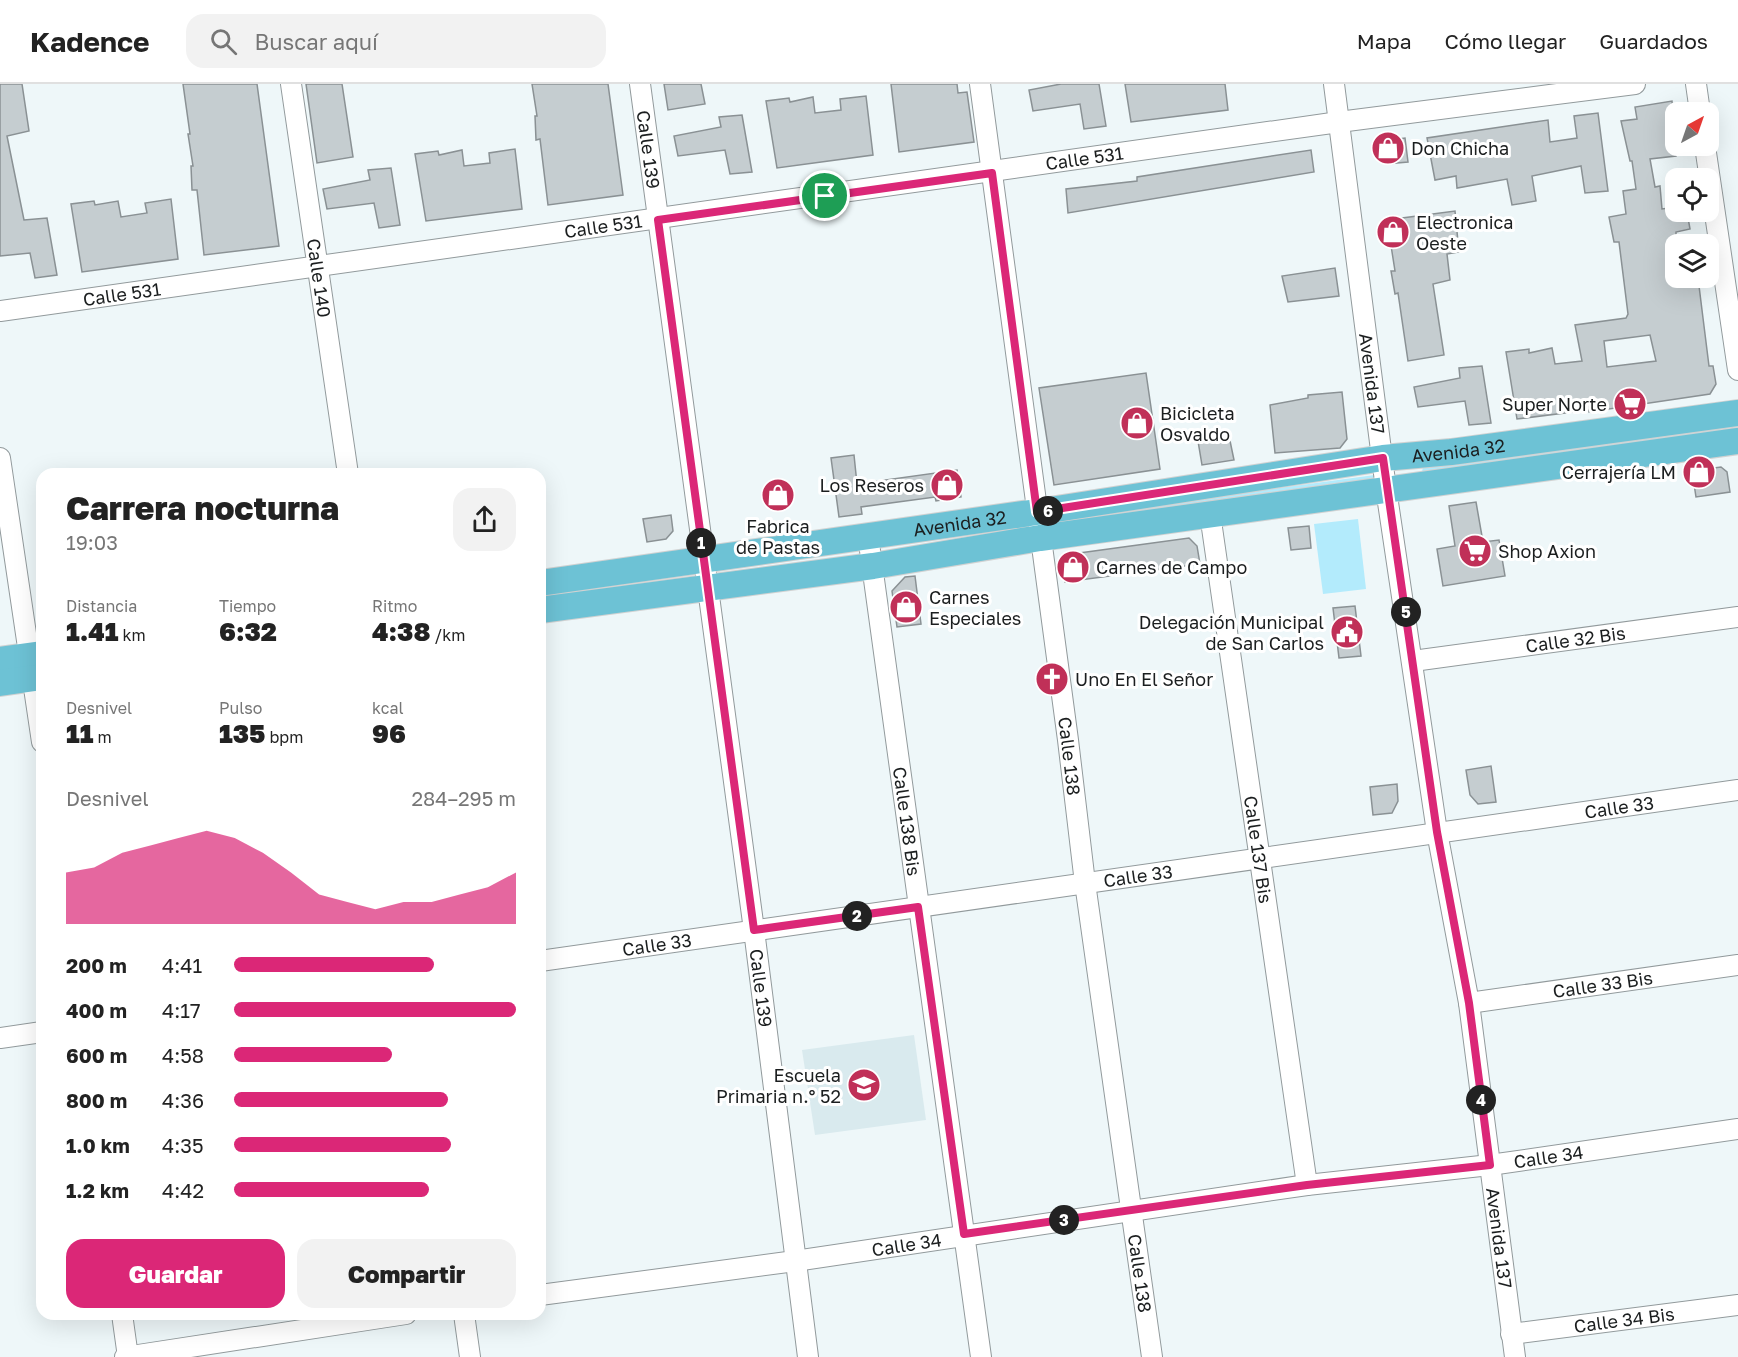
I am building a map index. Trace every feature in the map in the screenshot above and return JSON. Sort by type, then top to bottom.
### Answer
[{"type":"main road","name":"Avenida 32","points":[[546,582],[1037,512],[1383,458],[1451,452],[1738,413]]},
{"type":"main road","name":"Avenida 32","points":[[546,609],[873,566],[1040,538],[1738,441]]},
{"type":"main road","points":[[0,660],[36,666]]},
{"type":"main road","points":[[0,683],[36,666]]},
{"type":"street","name":"Calle 140","points":[[291,84],[347,468]]},
{"type":"street","name":"Calle 139","points":[[640,84],[754,930],[808,1357]]},
{"type":"street","name":"Calle 138","points":[[980,84],[1084,884],[1152,1357]]},
{"type":"street","name":"Avenida 137","points":[[1334,84],[1386,489],[1437,832],[1469,1003],[1515,1357]]},
{"type":"street","name":"Calle 531","points":[[0,311],[992,173],[1339,122],[1635,84]]},
{"type":"street","points":[[1696,84],[1699,102]]},
{"type":"street","points":[[1706,156],[1738,370]]},
{"type":"street","points":[[0,458],[36,666]]},
{"type":"street","name":"Calle 137 Bis","points":[[1210,514],[1307,1185]]},
{"type":"street","name":"Calle 138 Bis","points":[[868,536],[981,1357]]},
{"type":"street","name":"Calle 32 Bis","points":[[1413,661],[1738,617]]},
{"type":"street","name":"Calle 33","points":[[546,960],[1738,790]]},
{"type":"street","name":"Calle 33 Bis","points":[[1469,1003],[1738,964]]},
{"type":"street","points":[[0,1038],[36,1033]]},
{"type":"street","name":"Calle 34","points":[[546,1294],[795,1262],[964,1234],[1307,1185],[1490,1165],[1738,1129]]},
{"type":"street","name":"Calle 34 Bis","points":[[1511,1334],[1738,1305]]},
{"type":"street","points":[[123,1320],[127,1357],[367,1320]]},
{"type":"street","points":[[465,1320],[470,1357]]},
{"type":"shaded area","points":[[1721,427],[1720,432],[1422,472],[1423,467]]},
{"type":"shaded area","points":[[1382,474],[1382,478],[1065,521],[1065,517]]},
{"type":"shaded area","points":[[1358,519],[1366,589],[1323,594],[1314,524]]},
{"type":"shaded area","name":"Escuela Primaria n.° 52","points":[[914,1035],[926,1120],[815,1135],[802,1050]]},
{"type":"building","points":[[0,84],[22,84],[29,131],[7,136],[24,220],[47,218],[57,275],[35,278],[30,253],[0,256]]},
{"type":"building","points":[[183,84],[257,84],[279,246],[204,255],[197,190],[192,190],[191,166],[193,166]]},
{"type":"building","points":[[306,84],[342,84],[353,157],[317,163]]},
{"type":"building","points":[[532,84],[608,84],[623,195],[548,205],[540,139],[536,140],[535,116],[537,116]]},
{"type":"building","points":[[664,84],[701,84],[705,104],[668,110]]},
{"type":"building","points":[[891,84],[957,84],[958,93],[967,92],[974,142],[899,152]]},
{"type":"building","points":[[1061,84],[1099,84],[1106,126],[1084,129],[1080,104],[1033,111],[1029,90]]},
{"type":"building","points":[[1125,84],[1225,84],[1228,110],[1131,122]]},
{"type":"building","points":[[866,96],[873,155],[777,168],[766,101],[789,98],[790,102],[813,97],[815,113],[841,110],[840,99]]},
{"type":"building","points":[[1665,102],[1665,156],[1676,156],[1650,159],[1655,187],[1660,186],[1662,209],[1665,209],[1665,222],[1689,222],[1690,229],[1676,232],[1676,234],[1665,234],[1665,288],[1699,288],[1709,366],[1713,366],[1716,384],[1710,394],[1589,412],[1589,410],[1517,419],[1506,352],[1529,349],[1529,353],[1552,348],[1555,364],[1582,361],[1575,325],[1626,318],[1628,314],[1619,242],[1614,242],[1609,217],[1626,214],[1623,191],[1636,189],[1632,161],[1630,161],[1621,121],[1637,119],[1635,107]],"holes":[[[1650,335],[1656,361],[1607,367],[1604,341]]]},
{"type":"building","points":[[1598,113],[1608,191],[1585,193],[1581,166],[1532,176],[1536,201],[1512,205],[1507,179],[1457,188],[1456,176],[1435,180],[1427,138],[1548,120],[1550,142],[1577,138],[1574,116]]},
{"type":"building","points":[[742,115],[752,172],[730,174],[725,150],[678,156],[674,136],[721,127],[719,117]]},
{"type":"building","points":[[1405,138],[1408,162],[1386,164],[1384,148],[1390,140]]},
{"type":"building","points":[[515,149],[522,209],[426,221],[415,154],[438,151],[439,155],[462,150],[464,166],[490,163],[489,153]]},
{"type":"building","points":[[1311,150],[1314,172],[1068,213],[1066,189],[1137,181],[1137,177]]},
{"type":"building","points":[[391,168],[400,225],[379,228],[374,203],[327,209],[323,189],[370,180],[368,170]]},
{"type":"building","points":[[171,199],[178,259],[82,272],[71,204],[94,201],[95,205],[118,201],[121,217],[147,213],[145,203]]},
{"type":"building","points":[[1455,211],[1459,252],[1447,254],[1450,280],[1433,284],[1444,355],[1408,361],[1398,293],[1395,294],[1391,271],[1395,271],[1387,220]]},
{"type":"building","points":[[1335,268],[1339,296],[1288,302],[1282,276]]},
{"type":"building","points":[[1482,366],[1491,423],[1469,425],[1465,401],[1418,407],[1414,387],[1460,378],[1459,368]]},
{"type":"building","points":[[1146,373],[1160,469],[1054,485],[1039,388]]},
{"type":"building","points":[[1342,392],[1347,439],[1340,448],[1275,453],[1270,405],[1308,398],[1308,395]]},
{"type":"building","points":[[1229,436],[1234,460],[1202,465],[1198,441]]},
{"type":"building","points":[[854,455],[857,484],[957,470],[961,497],[936,501],[935,497],[861,507],[862,514],[839,517],[831,458]]},
{"type":"building","points":[[1721,467],[1727,472],[1730,492],[1696,497],[1692,471]]},
{"type":"building","points":[[1476,502],[1483,542],[1499,540],[1505,576],[1443,586],[1437,549],[1455,546],[1449,506]]},
{"type":"building","points":[[671,515],[673,531],[666,539],[647,542],[643,519]]},
{"type":"building","points":[[1309,526],[1311,548],[1291,550],[1288,528]]},
{"type":"building","points":[[1189,538],[1197,546],[1200,564],[1065,582],[1063,562],[1072,554]]},
{"type":"building","name":"Carnes Especiales","points":[[915,576],[921,624],[897,627],[892,591],[905,577]]},
{"type":"building","name":"Delegación Municipal de San Carlos","points":[[1355,606],[1361,656],[1339,658],[1333,608]]},
{"type":"building","points":[[1491,766],[1496,802],[1478,804],[1470,795],[1466,770]]},
{"type":"building","points":[[1397,784],[1398,801],[1392,813],[1373,815],[1370,787]]},
{"type":"place","name":"Don Chicha","points":[[1388,148]]},
{"type":"place","name":"Electronica Oeste","points":[[1393,232]]},
{"type":"place","name":"Super Norte","points":[[1630,404]]},
{"type":"place","name":"Bicicleta Osvaldo","points":[[1137,423]]},
{"type":"place","name":"Cerrajería LM","points":[[1699,472]]},
{"type":"place","name":"Los Reseros","points":[[947,485]]},
{"type":"place","name":"Fabrica de Pastas","points":[[778,495]]},
{"type":"place","name":"Shop Axion","points":[[1475,551]]},
{"type":"place","name":"Carnes de Campo","points":[[1073,567]]},
{"type":"place","name":"Carnes Especiales","points":[[906,607]]},
{"type":"place","name":"Delegación Municipal de San Carlos","points":[[1347,632]]},
{"type":"place","name":"Uno En El Señor","points":[[1052,679]]},
{"type":"place","name":"Escuela Primaria n.° 52","points":[[864,1085]]},
{"type":"route","points":[[992,173],[1037,512],[1383,458],[1437,832],[1469,1003],[1490,1165],[1307,1185],[964,1234],[918,907],[754,930],[658,220],[825,196],[992,173]]}]
